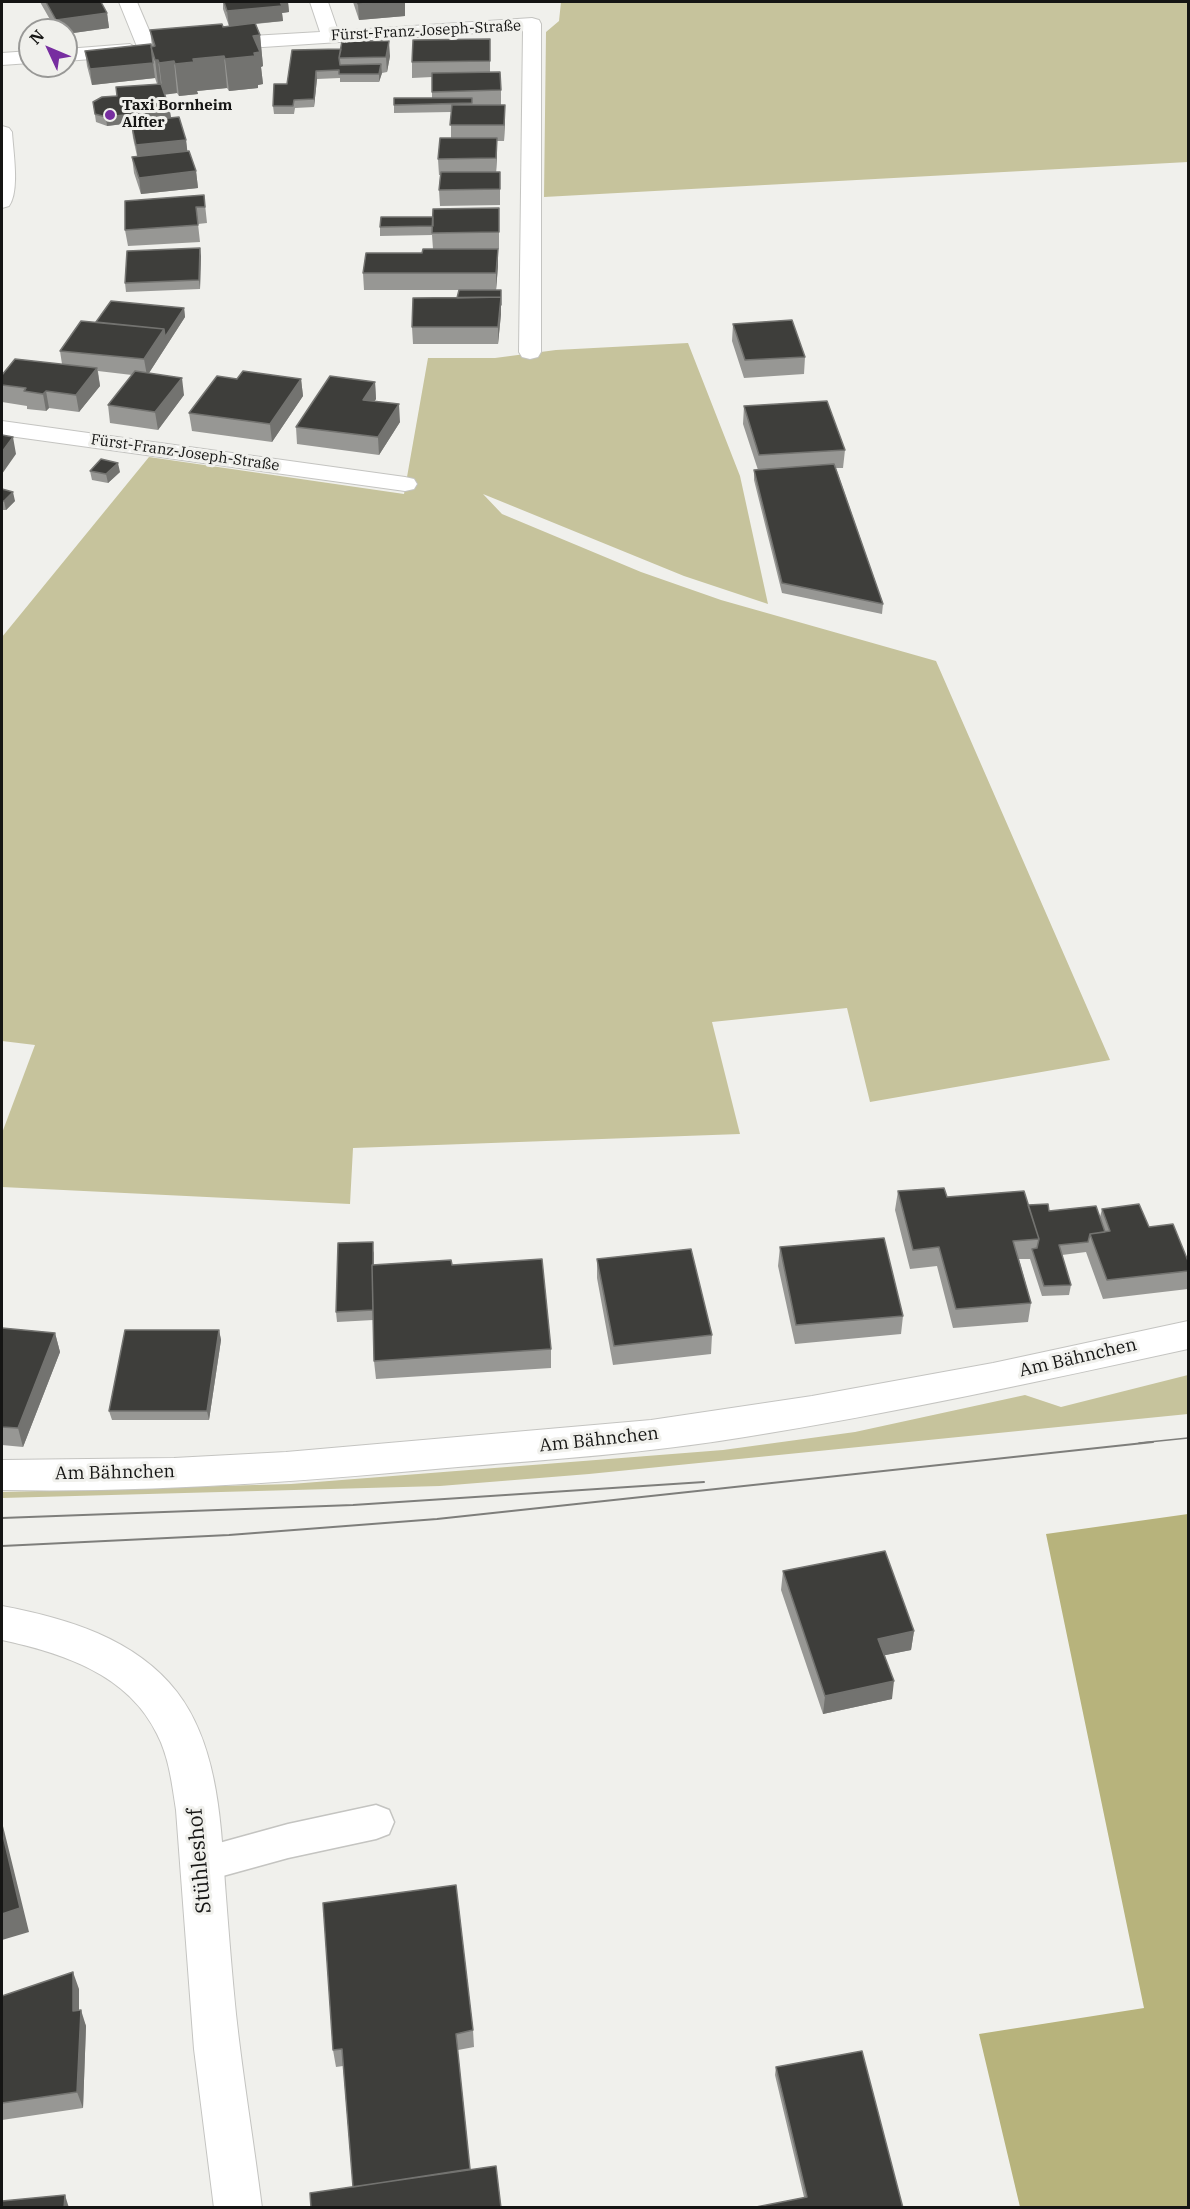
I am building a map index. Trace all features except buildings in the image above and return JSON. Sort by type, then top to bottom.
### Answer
[{"type":"street","points":[[128,2],[148,49]]},
{"type":"street","points":[[319,2],[331,36]]},
{"type":"street","name":"Fürst-Franz-Joseph-Straße","points":[[194,46],[532,24],[530,352]]},
{"type":"street","points":[[78,53],[171,48]]},
{"type":"street","points":[[2,59],[18,58]]},
{"type":"street","points":[[2,132],[5,155],[2,202]]},
{"type":"street","name":"Fürst-Franz-Joseph-Straße","points":[[2,428],[405,484]]},
{"type":"street","name":"Am Bähnchen","points":[[2,1474],[174,1473],[286,1467],[662,1434],[743,1424],[993,1377],[1188,1335]]},
{"type":"street","name":"Stühleshof","points":[[2,1623],[54,1633],[101,1653],[127,1670],[165,1707],[185,1750],[192,1786],[218,2053],[238,2208]]},
{"type":"lane","points":[[201,1865],[288,1841],[376,1822]]},
{"type":"shaded area","points":[[561,2],[1188,2],[1188,162],[544,197],[546,32],[559,21]]},
{"type":"shaded area","points":[[688,343],[740,476],[768,604],[684,576],[483,494],[502,514],[641,572],[721,600],[936,661],[1110,1060],[870,1102],[847,1008],[712,1022],[740,1134],[353,1148],[350,1204],[2,1187],[2,1133],[35,1045],[2,1041],[2,637],[149,457],[404,494],[428,358],[495,358],[556,350]]},
{"type":"shaded area","points":[[1188,1375],[1188,1414],[589,1474],[440,1486],[2,1498],[2,1492],[291,1484],[723,1450],[855,1432],[1025,1395],[1061,1407]]},
{"type":"shaded area","points":[[1188,1514],[1188,2207],[1020,2207],[979,2034],[1144,2008],[1046,1534]]},
{"type":"tram line","points":[[1139,1443],[1188,1438]]},
{"type":"tram line","points":[[2,1546],[229,1535],[437,1519],[1153,1442]]},
{"type":"tram line","points":[[2,1518],[353,1505],[704,1482]]},
{"type":"place","name":"Taxi Bornheim Alfter","points":[[110,115]]}]
